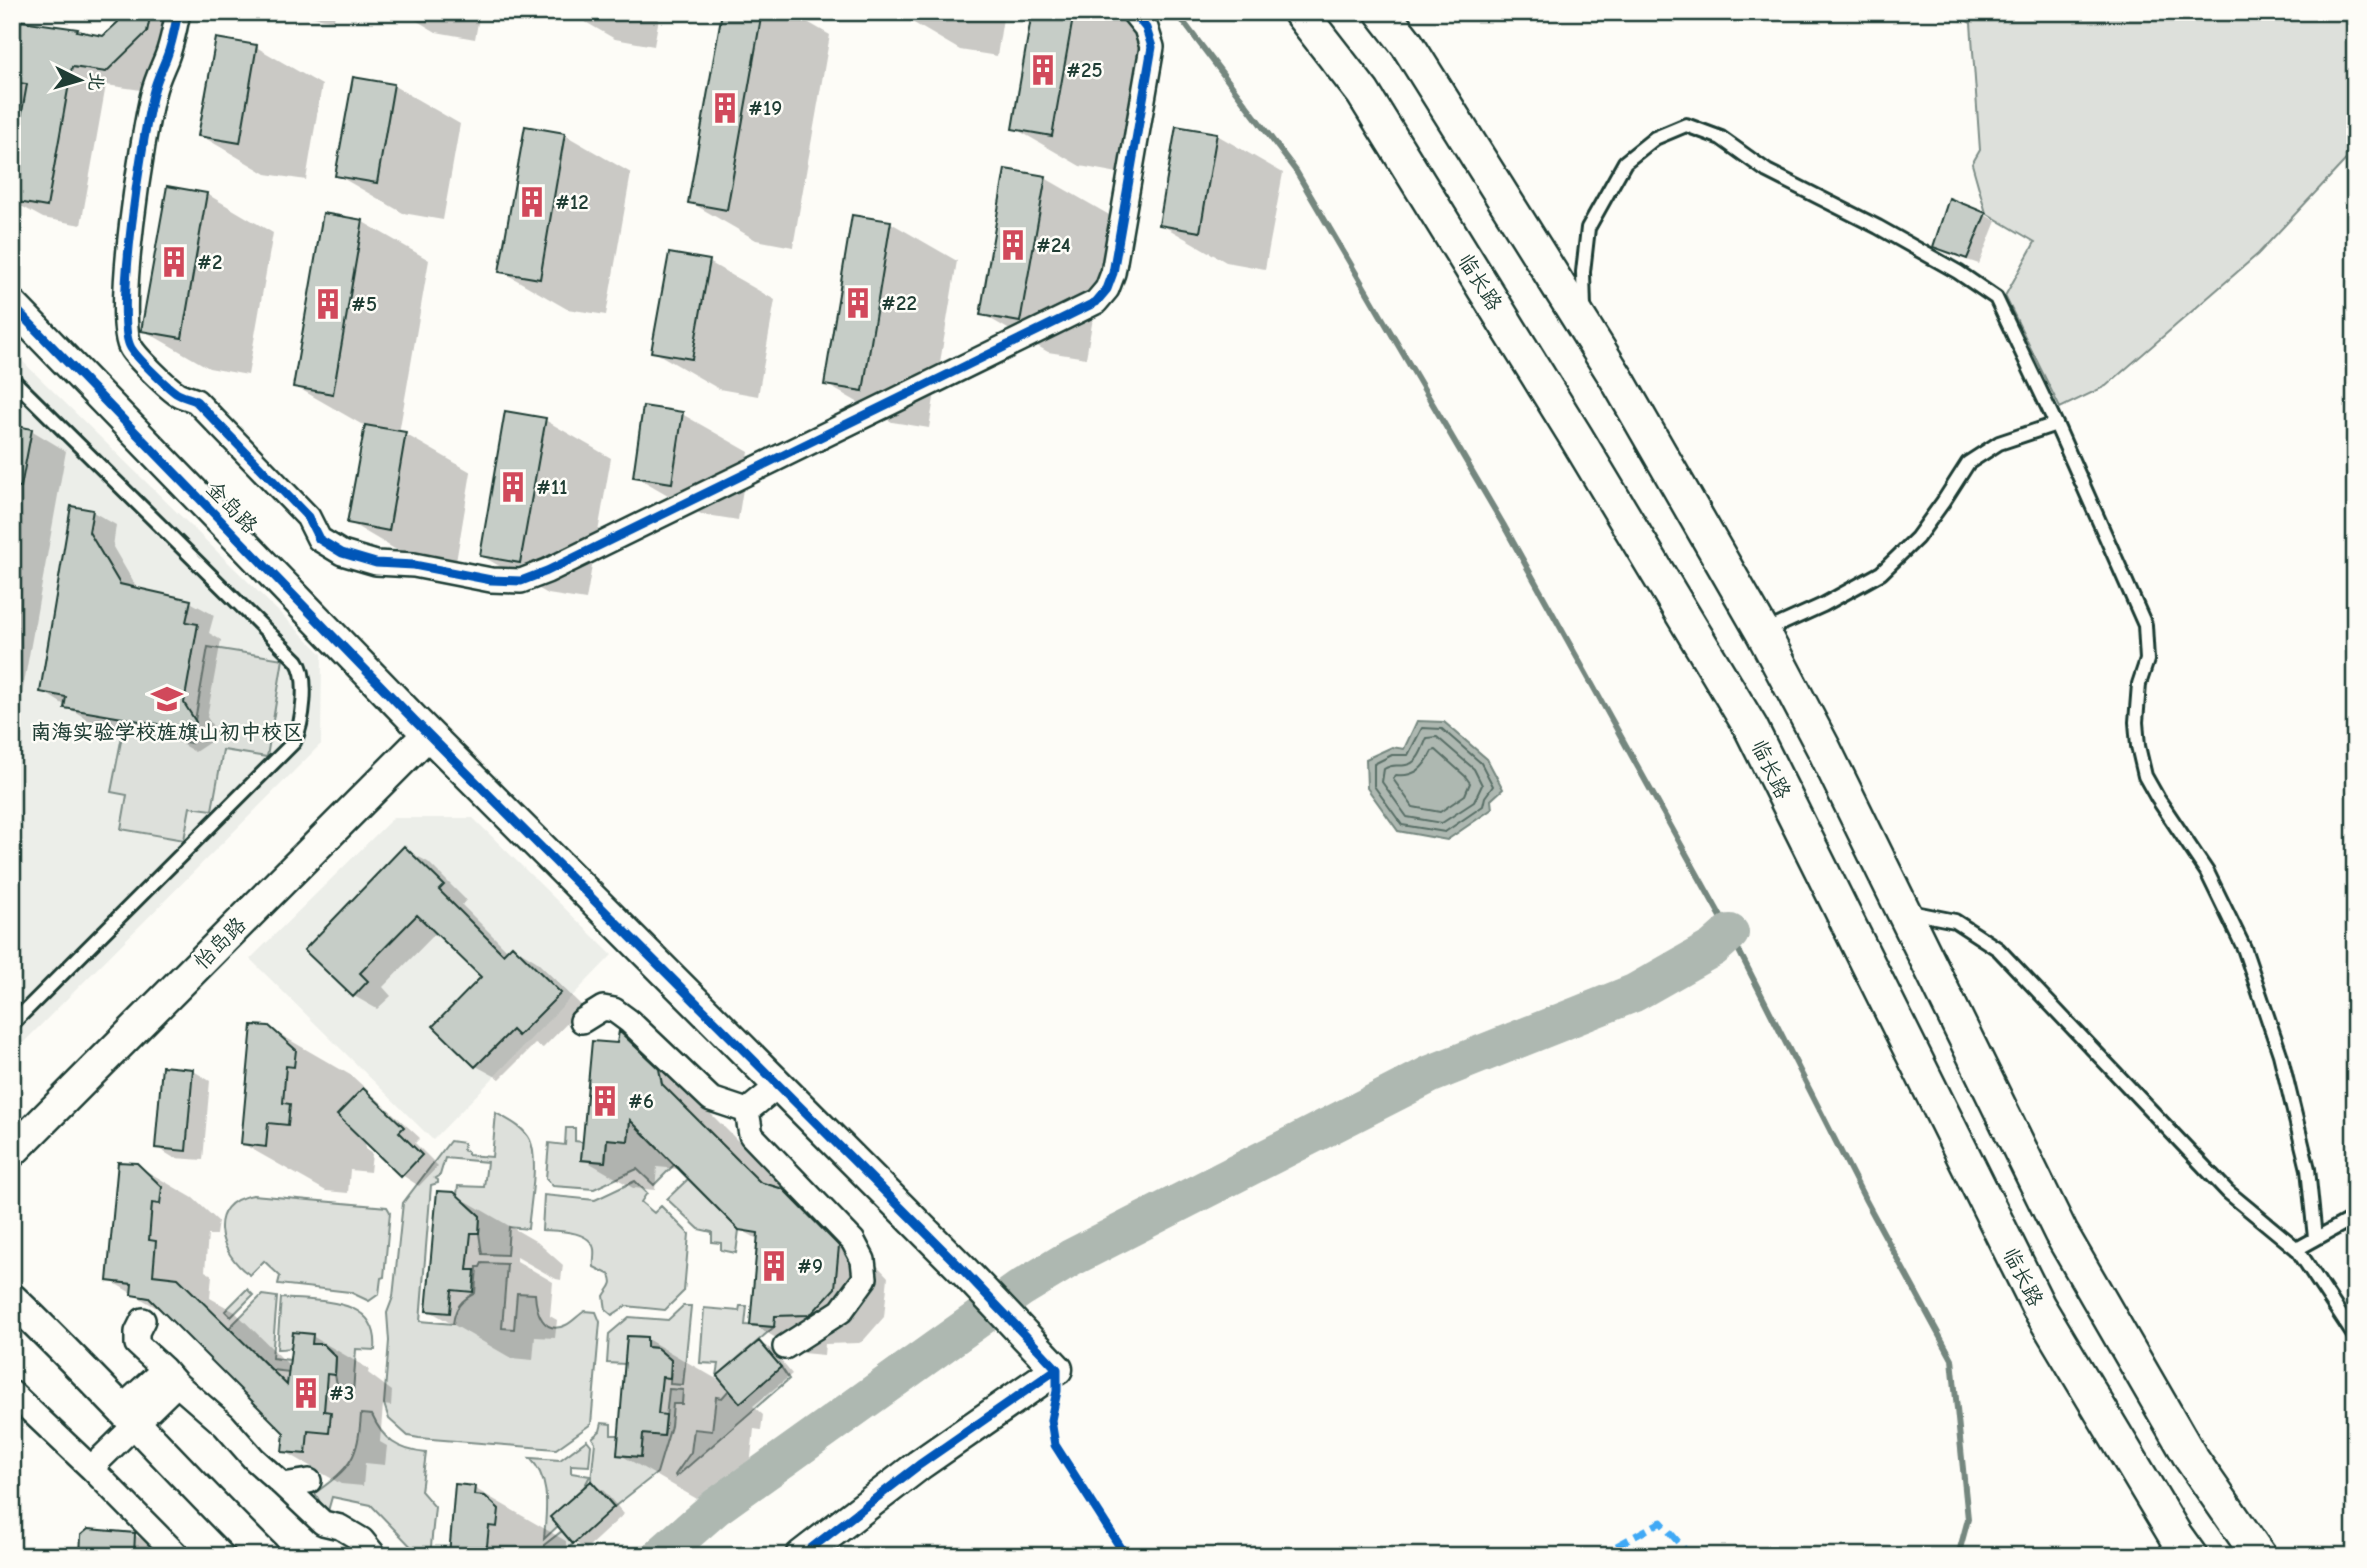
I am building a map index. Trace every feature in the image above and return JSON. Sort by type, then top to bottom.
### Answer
[{"type":"main road","name":"临长路","points":[[1300,12],[1363,93],[1561,413],[1751,728],[2038,1306],[2190,1556]]},
{"type":"main road","points":[[1382,12],[1407,44],[1617,379],[1763,632],[2061,1233],[2191,1458],[2259,1556]]},
{"type":"street","points":[[177,12],[166,60],[158,71],[152,97],[136,199],[125,289],[124,318],[130,347],[178,394],[205,408],[308,517],[320,539],[342,552],[376,563],[414,565],[491,580],[521,581],[560,565],[1096,302],[1107,289],[1113,273],[1152,47],[1146,28],[1133,12]]},
{"type":"street","name":"金岛路","points":[[12,305],[421,728],[963,1270],[1057,1369],[919,1465],[801,1556]]},
{"type":"street","points":[[12,1122],[421,728]]},
{"type":"street","name":"怡岛路","points":[[12,1152],[421,728]]},
{"type":"street","points":[[582,1021],[589,1014],[603,1008],[614,1010],[646,1036],[711,1099],[747,1111]]},
{"type":"street","points":[[747,1111],[779,1085]]},
{"type":"street","points":[[747,1111],[751,1135],[853,1241],[863,1260],[865,1278],[841,1311],[785,1348]]},
{"type":"street","points":[[12,1299],[67,1351],[185,1478],[264,1556]]},
{"type":"street","points":[[143,1320],[137,1332],[137,1344],[323,1523],[340,1527],[362,1540],[375,1556]]},
{"type":"street","points":[[91,1468],[128,1416],[170,1376]]},
{"type":"street","points":[[12,1394],[91,1468],[178,1556]]},
{"type":"street","points":[[283,1485],[309,1481]]},
{"type":"lane","points":[[1584,327],[1583,272],[1588,228],[1625,162],[1655,138],[1686,124],[1721,138],[1766,171],[1958,272],[1996,298],[2056,424],[2145,625],[2147,660],[2139,684],[2136,722],[2138,746],[2146,775],[2158,799],[2207,872],[2244,948],[2283,1067],[2308,1169],[2315,1238]]},
{"type":"lane","points":[[12,379],[297,661],[301,668],[302,698],[300,729],[294,741],[12,1024]]},
{"type":"lane","points":[[1763,632],[1823,605],[1881,573],[1917,538],[1968,463],[1999,443],[2056,424]]},
{"type":"lane","points":[[1903,911],[1955,920],[1997,949],[2228,1192],[2297,1250],[2355,1336]]},
{"type":"lane","points":[[2297,1250],[2355,1217]]},
{"type":"shaded area","points":[[1950,12],[2355,12],[2355,150],[2258,254],[2106,386],[2060,408],[2005,296],[2035,242],[1986,213],[1972,164],[1980,150],[1971,23]]},
{"type":"shaded area","name":"南海实验学校旌旗山初中校区","points":[[12,351],[322,654],[321,744],[12,1054]]},
{"type":"shaded area","points":[[208,647],[283,659],[267,757],[223,750],[212,810],[190,807],[184,840],[121,829],[127,795],[111,792],[123,731],[191,743]]},
{"type":"shaded area","points":[[393,818],[473,818],[612,955],[433,1140],[250,959]]},
{"type":"shaded area","points":[[496,1113],[524,1131],[533,1149],[534,1171],[528,1229],[509,1227],[507,1255],[482,1254],[480,1216],[466,1203],[456,1202],[458,1186],[484,1187],[487,1162],[445,1158],[440,1175],[435,1178],[438,1183],[431,1185],[420,1321],[453,1324],[459,1306],[475,1293],[477,1267],[482,1263],[507,1264],[502,1328],[514,1329],[517,1293],[535,1294],[542,1320],[552,1327],[566,1325],[585,1311],[596,1312],[600,1322],[591,1424],[556,1449],[408,1436],[389,1419],[384,1404],[389,1341],[387,1313],[393,1297],[403,1203],[450,1141],[464,1143],[463,1150],[468,1152],[468,1155],[492,1157]]},
{"type":"shaded area","points":[[630,1120],[674,1165],[654,1185],[637,1169],[594,1189],[553,1186],[546,1178],[549,1143],[565,1145],[566,1128],[575,1128],[575,1141],[583,1142],[581,1160],[605,1162],[607,1139],[628,1141]]},
{"type":"shaded area","points":[[688,1179],[739,1230],[736,1253],[721,1250],[721,1243],[712,1242],[712,1232],[699,1229],[667,1199]]},
{"type":"shaded area","points":[[635,1181],[647,1193],[641,1202],[654,1213],[661,1206],[689,1234],[684,1291],[665,1310],[626,1306],[612,1315],[606,1310],[604,1296],[612,1281],[610,1275],[594,1267],[594,1249],[591,1243],[580,1235],[542,1230],[544,1195],[595,1200]]},
{"type":"shaded area","points":[[253,1195],[387,1207],[390,1212],[384,1277],[381,1278],[379,1294],[369,1301],[350,1292],[278,1284],[280,1276],[264,1261],[250,1275],[230,1255],[221,1230],[222,1218],[227,1208],[237,1200]]},
{"type":"shaded area","points":[[247,1289],[253,1295],[231,1317],[225,1311]]},
{"type":"shaded area","points":[[262,1295],[277,1297],[272,1358],[290,1360],[289,1372],[272,1370],[229,1328]]},
{"type":"shaded area","points":[[281,1298],[344,1305],[368,1320],[374,1332],[375,1350],[356,1349],[353,1394],[339,1393],[335,1375],[336,1357],[325,1346],[314,1344],[277,1349]]},
{"type":"shaded area","points":[[683,1306],[691,1306],[683,1385],[670,1384],[671,1360],[657,1348],[647,1347],[647,1337],[628,1336],[625,1364],[607,1363],[609,1334],[629,1317],[668,1320]]},
{"type":"shaded area","points":[[740,1306],[747,1306],[745,1325],[774,1327],[717,1376],[719,1364],[700,1363],[704,1308],[739,1311]]},
{"type":"shaded area","points":[[781,1367],[789,1379],[676,1477],[691,1452],[694,1429],[712,1431],[716,1397],[722,1398],[729,1390],[740,1402]]},
{"type":"shaded area","points":[[669,1389],[683,1390],[682,1404],[673,1404],[671,1426],[657,1473],[614,1507],[591,1481],[595,1442],[592,1438],[600,1431],[602,1423],[611,1424],[611,1435],[619,1435],[617,1455],[641,1457],[643,1434],[664,1436]]},
{"type":"shaded area","points":[[361,1414],[372,1415],[381,1431],[393,1442],[407,1449],[426,1453],[421,1491],[435,1507],[430,1556],[420,1556],[371,1505],[332,1497],[328,1511],[323,1508],[315,1493],[337,1476],[350,1461],[358,1442]]},
{"type":"shaded area","points":[[587,1440],[591,1445],[589,1466],[571,1465],[571,1473],[590,1476],[584,1487],[551,1517],[558,1526],[544,1539],[545,1486],[530,1458],[560,1460]]},
{"type":"shaded area","points":[[562,1531],[573,1544],[560,1556],[543,1556],[544,1545]]},
{"type":"water","points":[[1417,721],[1444,722],[1487,759],[1503,789],[1491,800],[1492,809],[1447,840],[1398,831],[1367,788],[1366,759],[1392,747],[1404,749]]},
{"type":"building","points":[[120,12],[151,12],[147,32],[106,72],[72,67],[47,207],[12,201],[12,168],[27,84],[12,82],[12,31],[22,21],[78,29],[77,31],[103,36],[118,22]]},
{"type":"building","name":"#19","points":[[722,12],[762,12],[727,210],[688,203]]},
{"type":"building","name":"#25","points":[[1032,12],[1074,12],[1052,136],[1012,129]]},
{"type":"building","points":[[216,38],[257,45],[240,143],[198,136]]},
{"type":"building","points":[[353,77],[394,84],[377,183],[335,176]]},
{"type":"building","name":"#12","points":[[525,126],[565,133],[540,279],[499,272]]},
{"type":"building","points":[[1176,126],[1217,133],[1200,232],[1159,225]]},
{"type":"building","name":"#24","points":[[1005,169],[1046,176],[1020,322],[980,315]]},
{"type":"building","name":"#2","points":[[167,186],[207,193],[182,338],[141,331]]},
{"type":"building","points":[[1949,198],[1986,213],[1967,259],[1933,247]]},
{"type":"building","name":"#5","points":[[323,213],[363,220],[333,394],[293,387]]},
{"type":"building","name":"#22","points":[[852,215],[891,221],[863,391],[824,385]]},
{"type":"building","points":[[669,253],[710,260],[692,359],[651,352]]},
{"type":"building","points":[[643,406],[683,412],[672,483],[633,477]]},
{"type":"building","name":"#11","points":[[505,411],[546,418],[520,563],[480,556]]},
{"type":"building","points":[[12,425],[32,429],[21,487],[12,486]]},
{"type":"building","points":[[365,425],[406,432],[389,531],[347,523]]},
{"type":"building","points":[[71,506],[93,510],[89,532],[120,584],[191,600],[186,622],[198,624],[184,703],[196,722],[170,740],[157,724],[64,708],[66,697],[40,692]]},
{"type":"building","points":[[404,846],[444,885],[439,890],[503,954],[512,945],[561,993],[518,1036],[512,1030],[475,1067],[433,1026],[481,977],[417,915],[360,973],[368,981],[353,997],[304,950]]},
{"type":"building","points":[[252,1025],[269,1026],[296,1050],[294,1067],[286,1066],[283,1103],[290,1104],[288,1125],[268,1123],[266,1147],[241,1144]]},
{"type":"building","points":[[619,1031],[659,1069],[662,1084],[760,1182],[783,1189],[839,1246],[835,1288],[813,1312],[808,1315],[775,1316],[774,1327],[750,1325],[758,1233],[739,1230],[630,1120],[628,1141],[607,1139],[605,1162],[581,1160],[592,1041],[617,1043]]},
{"type":"building","points":[[162,1066],[193,1069],[186,1151],[155,1148]]},
{"type":"building","points":[[363,1088],[404,1127],[399,1132],[422,1155],[401,1177],[337,1115]]},
{"type":"building","points":[[118,1162],[137,1163],[162,1187],[160,1204],[152,1203],[149,1240],[156,1241],[153,1275],[178,1278],[287,1385],[293,1332],[313,1334],[312,1344],[323,1344],[336,1357],[335,1375],[327,1374],[324,1411],[331,1412],[329,1433],[308,1431],[306,1454],[282,1452],[284,1433],[149,1298],[131,1295],[132,1284],[107,1281]]},
{"type":"building","points":[[437,1191],[454,1192],[480,1216],[479,1233],[471,1233],[467,1270],[475,1270],[473,1292],[452,1290],[450,1313],[426,1311]]},
{"type":"building","points":[[627,1336],[647,1337],[647,1347],[657,1348],[671,1360],[670,1378],[662,1377],[658,1414],[666,1415],[664,1436],[643,1434],[641,1457],[617,1455]]},
{"type":"building","points":[[759,1341],[781,1367],[740,1403],[717,1376]]},
{"type":"building","points":[[591,1481],[614,1507],[573,1544],[550,1517]]},
{"type":"building","points":[[455,1484],[475,1486],[474,1495],[485,1496],[499,1509],[497,1527],[489,1526],[486,1556],[449,1556]]},
{"type":"building","points":[[88,1529],[135,1533],[134,1556],[80,1556],[81,1535]]},
{"type":"waterway","points":[[1176,12],[1296,171],[1503,524],[1730,933],[1865,1199],[1952,1359],[1968,1519],[1958,1556]]},
{"type":"waterway","points":[[660,1556],[716,1507],[1020,1289],[1071,1258],[1431,1074],[1634,993],[1713,948],[1730,933]]},
{"type":"marked path","points":[[1598,1556],[1661,1522],[1690,1556]]},
{"type":"cycle path","points":[[178,12],[170,48],[153,94],[137,184],[125,302],[126,330],[131,348],[171,389],[196,401],[308,517],[319,539],[342,553],[376,563],[414,565],[491,580],[521,581],[547,571],[1096,302],[1107,289],[1113,273],[1152,47],[1146,28],[1133,12]]},
{"type":"cycle path","points":[[12,305],[415,721],[963,1270],[1057,1369],[1057,1391],[1051,1420],[1055,1445],[1126,1556]]},
{"type":"cycle path","points":[[801,1556],[919,1465],[1057,1369]]},
{"type":"place","name":"#25","points":[[1043,70]]},
{"type":"place","name":"#19","points":[[725,108]]},
{"type":"place","name":"#12","points":[[532,202]]},
{"type":"place","name":"#24","points":[[1013,245]]},
{"type":"place","name":"#2","points":[[174,262]]},
{"type":"place","name":"#22","points":[[858,303]]},
{"type":"place","name":"#5","points":[[328,304]]},
{"type":"place","name":"#11","points":[[513,487]]},
{"type":"place","name":"南海实验学校旌旗山初中校区","points":[[167,699]]},
{"type":"place","name":"#6","points":[[605,1101]]},
{"type":"place","name":"#9","points":[[774,1266]]},
{"type":"place","name":"#3","points":[[306,1393]]}]
